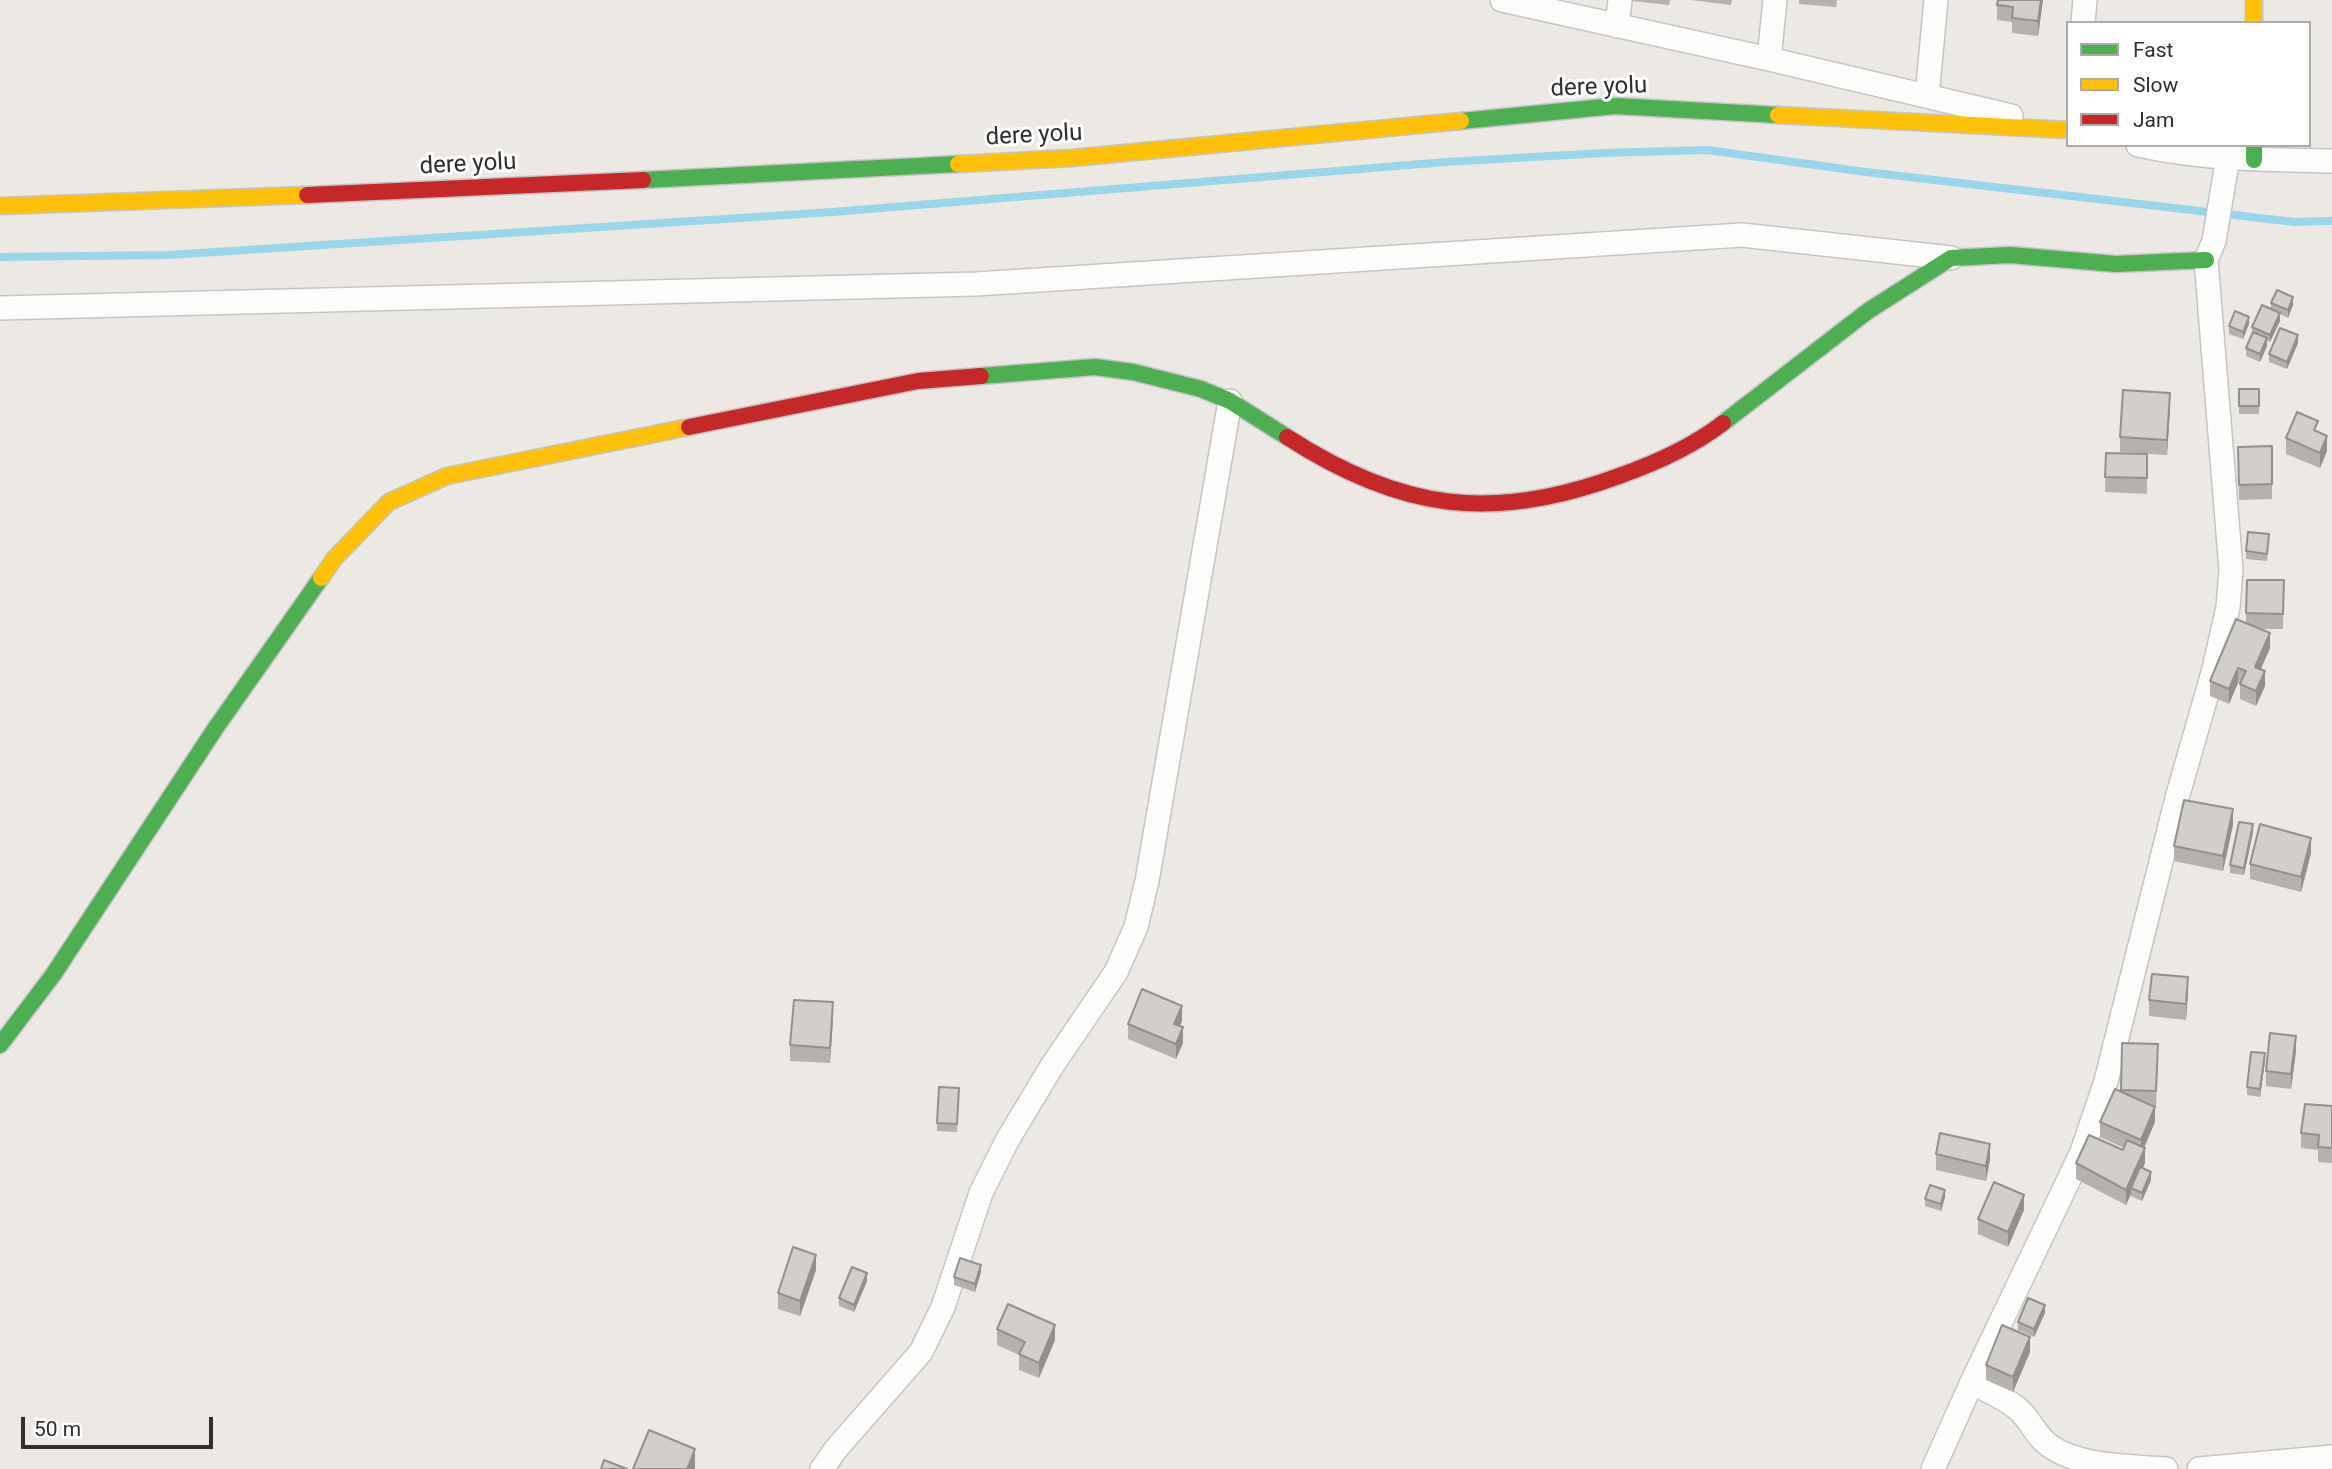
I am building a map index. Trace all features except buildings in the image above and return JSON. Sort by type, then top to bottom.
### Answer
[{"type":"street","points":[[1502,0],[1769,58],[2066,130]]},
{"type":"street","points":[[1617,26],[1620,0]]},
{"type":"street","points":[[1769,58],[1775,0]]},
{"type":"street","points":[[1927,96],[1936,0]]},
{"type":"street","points":[[2083,21],[2085,0]]},
{"type":"street","points":[[2253,0],[2254,21]]},
{"type":"street","name":"dere yolu","points":[[0,206],[420,191],[1072,158],[1615,106],[2066,130]]},
{"type":"street","points":[[2148,147],[2228,157],[2254,152],[2332,161]]},
{"type":"street","points":[[1933,1469],[2082,1152],[2106,1081],[2228,607],[2231,570],[2210,251],[2228,157]]},
{"type":"street","points":[[0,308],[976,284],[1742,235],[1951,258],[2010,255],[2116,264],[2210,251]]},
{"type":"street","points":[[0,1045],[53,975],[215,729],[334,559],[389,502],[447,476],[918,381],[1095,367],[1172,381],[1230,401],[1320,459],[1358,478],[1399,493],[1442,502],[1487,504],[1541,500],[1590,487],[1660,461],[1720,426],[1868,311],[1951,258]]},
{"type":"street","points":[[822,1469],[836,1449],[921,1352],[943,1307],[981,1193],[1008,1139],[1052,1066],[1116,972],[1136,927],[1147,881],[1230,401]]},
{"type":"street","points":[[1972,1382],[2018,1409],[2040,1439],[2074,1458],[2166,1469]]},
{"type":"street","points":[[2199,1469],[2332,1457]]},
{"type":"waterway","points":[[0,257],[169,255],[832,212],[1446,162],[1707,150],[1866,172],[2294,222],[2332,221]]},
{"type":"traffic: fast","points":[[1461,121],[1615,106],[1778,115]]},
{"type":"traffic: fast","points":[[2254,147],[2254,160]]},
{"type":"traffic: fast","points":[[643,180],[958,164]]},
{"type":"traffic: fast","points":[[1723,423],[1868,311],[1951,258],[2010,255],[2116,264],[2206,260]]},
{"type":"traffic: fast","points":[[981,376],[1095,367],[1133,372],[1201,389],[1230,401],[1287,437]]},
{"type":"traffic: fast","points":[[0,1045],[53,975],[215,729],[321,578]]},
{"type":"traffic: slow","points":[[2254,0],[2254,21]]},
{"type":"traffic: slow","points":[[1778,115],[2066,130]]},
{"type":"traffic: slow","points":[[958,164],[1072,158],[1461,121]]},
{"type":"traffic: slow","points":[[0,206],[307,195]]},
{"type":"traffic: slow","points":[[321,578],[334,559],[389,502],[447,476],[689,427]]},
{"type":"traffic: jam","points":[[307,195],[643,180]]},
{"type":"traffic: jam","points":[[689,427],[918,381],[981,376]]},
{"type":"traffic: jam","points":[[1287,437],[1328,462],[1369,481],[1408,494],[1448,502],[1488,504],[1529,500],[1573,491],[1619,476],[1673,454],[1723,423]]}]
